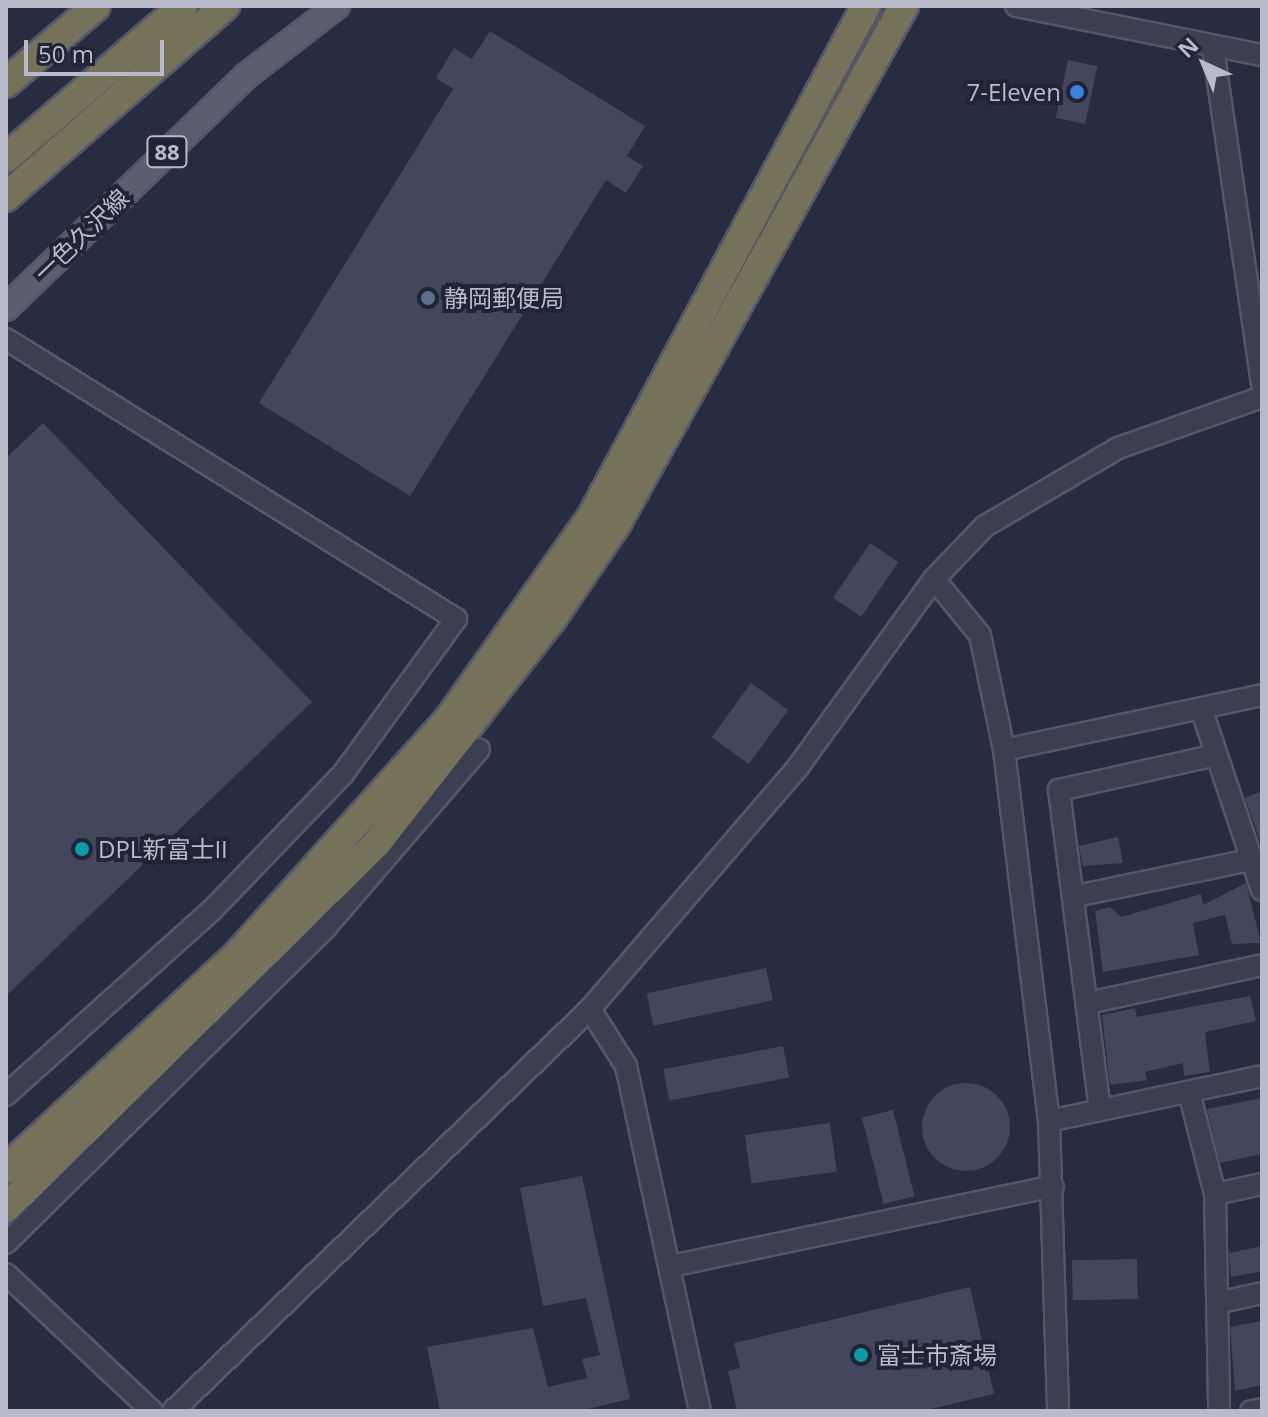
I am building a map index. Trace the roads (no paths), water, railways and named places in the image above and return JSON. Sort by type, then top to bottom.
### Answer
[{"type":"highway","points":[[6,83],[96,6]]},
{"type":"highway","points":[[6,158],[183,6]]},
{"type":"highway","points":[[6,197],[225,6]]},
{"type":"highway","points":[[6,1169],[239,953],[449,719],[600,503],[866,6]]},
{"type":"highway","points":[[6,1208],[376,844],[496,694],[617,523],[904,6]]},
{"type":"main road","name":"一色久沢線","points":[[6,308],[246,76],[337,6]]},
{"type":"street","points":[[1016,6],[1213,48],[1262,55]]},
{"type":"street","points":[[1213,48],[1262,383]]},
{"type":"street","points":[[6,339],[456,619],[343,774],[212,910],[6,1095]]},
{"type":"street","points":[[173,1411],[590,1009],[798,767],[934,579],[985,526],[1118,448],[1262,397]]},
{"type":"street","points":[[934,579],[980,635],[1004,750],[1049,1121],[1053,1186],[1049,1307],[1058,1411]]},
{"type":"street","points":[[1004,750],[1262,695]]},
{"type":"street","points":[[1201,708],[1262,890]]},
{"type":"street","points":[[6,1243],[327,926],[479,749]]},
{"type":"street","points":[[1100,1110],[1076,896],[1059,790],[1215,755]]},
{"type":"street","points":[[1076,896],[1250,860]]},
{"type":"street","points":[[1088,1003],[1262,965]]},
{"type":"street","points":[[590,1009],[626,1066],[700,1411]]},
{"type":"street","points":[[1049,1121],[1262,1076]]},
{"type":"street","points":[[1189,1092],[1215,1194],[1219,1411]]},
{"type":"street","points":[[1215,1194],[1262,1184]]},
{"type":"street","points":[[671,1266],[1053,1186]]},
{"type":"street","points":[[6,1274],[152,1411]]},
{"type":"street","points":[[1217,1303],[1262,1293]]},
{"type":"street","points":[[1251,1411],[1262,1409]]},
{"type":"place","name":"7-Eleven","points":[[1077,92]]},
{"type":"place","name":"静岡郵便局","points":[[428,298]]},
{"type":"place","name":"DPL新富士II","points":[[82,849]]},
{"type":"place","name":"富士市斎場","points":[[861,1355]]}]
